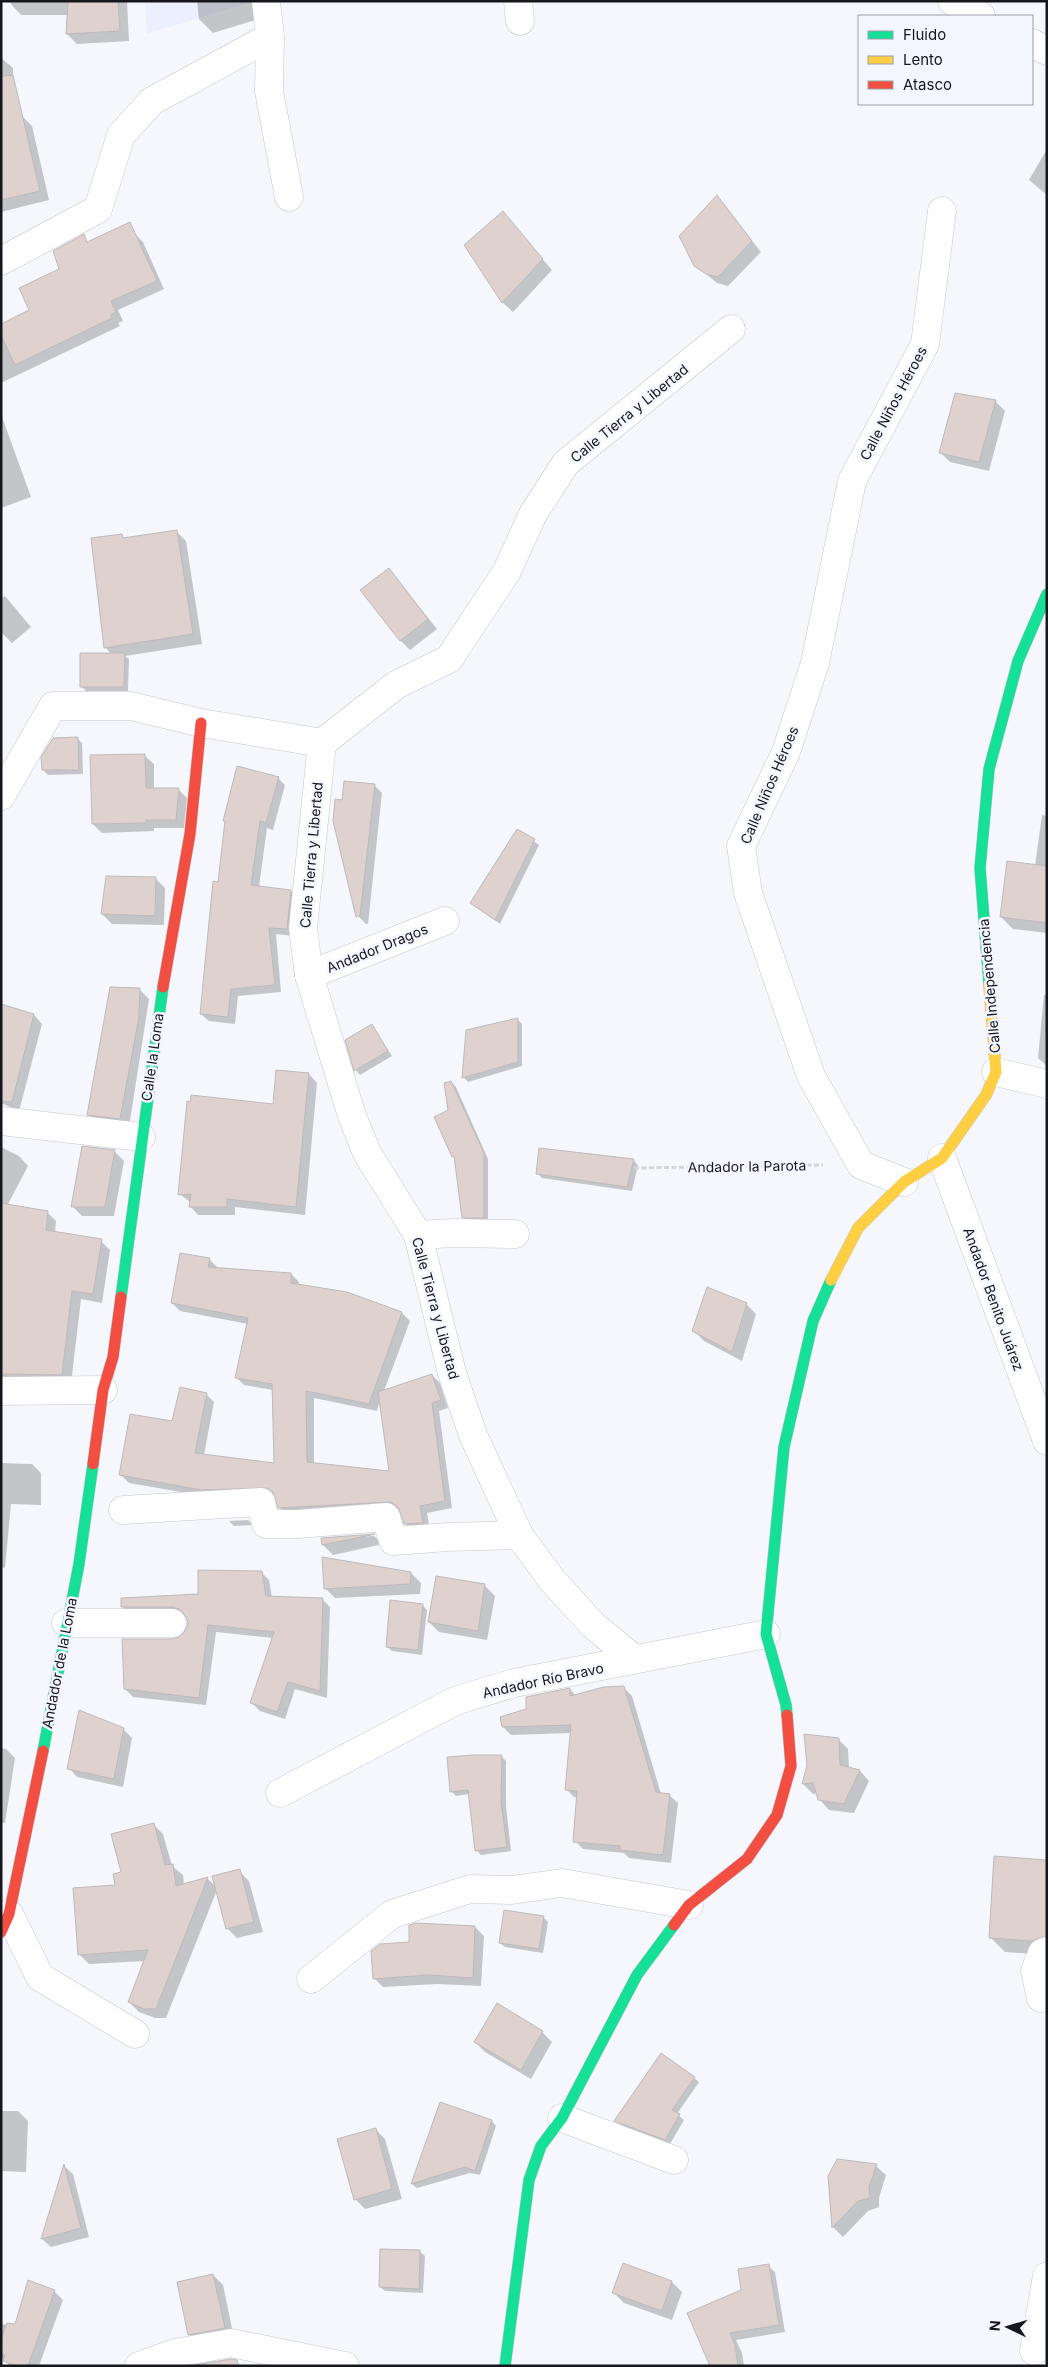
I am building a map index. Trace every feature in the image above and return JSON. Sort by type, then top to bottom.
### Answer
[{"type":"street","points":[[266,1],[270,37],[269,91],[289,197]]},
{"type":"street","points":[[952,1],[979,15]]},
{"type":"street","points":[[1,261],[98,209],[121,135],[152,101],[270,37]]},
{"type":"street","points":[[1033,43],[1047,50]]},
{"type":"street","name":"Calle Niños Héroes","points":[[861,1165],[831,1115],[811,1076],[748,893],[741,846],[786,752],[815,663],[852,481],[925,344],[942,211]]},
{"type":"street","name":"Calle Tierra y Libertad","points":[[634,1659],[594,1625],[552,1580],[519,1535],[473,1435],[452,1373],[418,1235],[367,1153],[352,1116],[309,975],[303,928],[322,743],[396,686],[449,659],[507,571],[533,514],[566,463],[732,330]]},
{"type":"street","name":"Calle Independencia","points":[[766,1634],[784,1447],[813,1321],[837,1266],[858,1228],[904,1182],[942,1158],[986,1095],[996,1072],[980,868],[989,769],[1018,661],[1047,594]]},
{"type":"street","points":[[1,796],[53,706],[131,706],[201,723],[322,743]]},
{"type":"street","name":"Calle la Loma","points":[[103,1390],[113,1357],[157,1021],[190,834],[201,723]]},
{"type":"street","name":"Andador Dragos","points":[[309,975],[445,921]]},
{"type":"street","points":[[996,1072],[1047,1084]]},
{"type":"street","points":[[1,1121],[141,1137]]},
{"type":"street","name":"Andador Benito Juárez","points":[[942,1158],[1047,1441]]},
{"type":"street","points":[[861,1165],[904,1182]]},
{"type":"street","points":[[418,1235],[454,1233],[515,1234]]},
{"type":"street","points":[[1,1391],[103,1390]]},
{"type":"street","name":"Andador de la Loma","points":[[5,1923],[36,1793],[66,1623],[79,1564],[103,1390]]},
{"type":"street","points":[[122,1510],[261,1502],[266,1524],[298,1524],[386,1517],[393,1541],[519,1535]]},
{"type":"street","points":[[66,1623],[172,1623]]},
{"type":"street","points":[[505,2366],[529,2180],[541,2146],[562,2118],[638,1975],[689,1905],[748,1859],[777,1815],[792,1766],[786,1705],[766,1634]]},
{"type":"street","name":"Andador Río Bravo","points":[[280,1793],[455,1700],[514,1683],[766,1634]]},
{"type":"street","points":[[311,1980],[392,1914],[470,1890],[512,1890],[562,1883],[689,1905]]},
{"type":"street","points":[[5,1923],[40,1977],[135,2034]]},
{"type":"street","points":[[1041,1998],[1035,1971],[1042,1953],[1047,1951]]},
{"type":"street","points":[[562,2118],[674,2160]]},
{"type":"street","points":[[1034,2351],[1047,2276]]},
{"type":"street","points":[[139,2366],[175,2353],[231,2343],[345,2366]]},
{"type":"path","name":"Andador la Parota","points":[[634,1168],[861,1165]]},
{"type":"shaded area","points":[[145,1],[254,1],[147,34]]},
{"type":"building","points":[[68,1],[118,1],[120,31],[66,34]]},
{"type":"building","points":[[13,75],[40,191],[1,200],[1,76]]},
{"type":"building","points":[[717,195],[752,241],[718,277],[706,274],[694,266],[679,236]]},
{"type":"building","points":[[503,211],[543,259],[502,303],[464,245]]},
{"type":"building","points":[[130,222],[157,281],[111,301],[116,312],[111,315],[112,318],[15,365],[1,335],[1,324],[29,310],[19,288],[59,269],[53,251],[84,234],[87,242]]},
{"type":"building","points":[[955,393],[996,400],[979,462],[939,453]]},
{"type":"building","points":[[177,530],[193,634],[104,648],[91,538],[122,534],[123,538]]},
{"type":"building","points":[[389,568],[428,619],[400,641],[360,590]]},
{"type":"building","points":[[80,653],[125,653],[124,687],[80,687]]},
{"type":"building","points":[[78,737],[79,770],[42,770],[41,757],[53,738]]},
{"type":"building","points":[[145,754],[146,788],[179,788],[176,820],[146,820],[146,823],[92,824],[90,755]]},
{"type":"building","points":[[237,766],[279,777],[266,823],[260,821],[251,885],[291,890],[287,929],[269,928],[275,985],[231,989],[228,1017],[200,1014],[213,881],[218,882],[225,821],[223,821]]},
{"type":"building","points":[[344,781],[375,784],[360,916],[356,917],[333,821],[335,799],[342,800]]},
{"type":"building","points":[[517,829],[535,839],[495,920],[470,903]]},
{"type":"building","points":[[1007,861],[1047,866],[1047,923],[1000,917]]},
{"type":"building","points":[[106,876],[156,877],[155,916],[101,914]]},
{"type":"building","points":[[110,987],[140,988],[139,1017],[120,1119],[87,1115]]},
{"type":"building","points":[[1,1004],[34,1014],[12,1102],[1,1101]]},
{"type":"building","points":[[518,1018],[518,1062],[462,1078],[466,1030]]},
{"type":"building","points":[[372,1024],[388,1051],[354,1071],[345,1040]]},
{"type":"building","points":[[276,1070],[309,1073],[296,1207],[227,1199],[227,1207],[189,1207],[191,1194],[178,1195],[187,1101],[190,1102],[191,1095],[273,1104]]},
{"type":"building","points":[[451,1081],[484,1153],[484,1218],[462,1218],[454,1156],[452,1157],[434,1117],[448,1110],[444,1083]]},
{"type":"building","points":[[82,1146],[115,1150],[105,1207],[71,1207]]},
{"type":"building","points":[[539,1148],[634,1159],[627,1187],[536,1174]]},
{"type":"building","points":[[1,1203],[48,1211],[46,1230],[102,1239],[93,1294],[72,1291],[62,1375],[1,1374]]},
{"type":"building","points":[[180,1253],[210,1258],[208,1267],[291,1273],[291,1283],[347,1292],[402,1312],[369,1404],[306,1391],[307,1462],[389,1471],[378,1392],[432,1374],[441,1400],[432,1403],[445,1501],[420,1506],[423,1523],[404,1524],[398,1507],[391,1502],[278,1508],[273,1492],[267,1488],[201,1490],[119,1475],[130,1414],[172,1421],[180,1387],[207,1393],[195,1453],[274,1463],[272,1384],[235,1378],[248,1318],[171,1303]]},
{"type":"building","points":[[707,1287],[747,1303],[732,1352],[692,1331]]},
{"type":"building","points":[[375,1534],[322,1545],[321,1538]]},
{"type":"building","points":[[322,1557],[411,1572],[410,1584],[324,1589]]},
{"type":"building","points":[[198,1570],[262,1571],[266,1596],[323,1598],[320,1691],[288,1682],[277,1712],[250,1703],[274,1632],[208,1625],[199,1698],[124,1689],[122,1639],[172,1639],[179,1637],[185,1631],[188,1623],[185,1615],[179,1609],[172,1607],[121,1607],[121,1598],[198,1594]]},
{"type":"building","points":[[436,1576],[485,1584],[478,1631],[428,1622]]},
{"type":"building","points":[[390,1600],[423,1604],[418,1650],[386,1647]]},
{"type":"building","points":[[624,1686],[656,1792],[670,1794],[663,1855],[620,1850],[620,1846],[573,1842],[577,1791],[565,1790],[571,1725],[502,1727],[500,1717],[526,1709],[526,1697],[570,1688],[570,1696],[604,1687]]},
{"type":"building","points":[[79,1710],[124,1728],[114,1779],[67,1769]]},
{"type":"building","points":[[804,1734],[839,1738],[840,1765],[860,1770],[844,1804],[818,1800],[813,1783],[802,1784],[807,1765]]},
{"type":"building","points":[[502,1755],[501,1801],[507,1847],[475,1851],[468,1790],[450,1792],[447,1757]]},
{"type":"building","points":[[154,1823],[165,1865],[173,1864],[176,1886],[208,1877],[156,2009],[144,2009],[128,2002],[148,1950],[78,1955],[73,1888],[115,1885],[113,1874],[121,1872],[111,1834]]},
{"type":"building","points":[[994,1856],[1047,1860],[1047,1936],[1032,1941],[989,1938]]},
{"type":"building","points":[[240,1869],[254,1922],[226,1929],[212,1876]]},
{"type":"building","points":[[504,1910],[544,1916],[539,1949],[499,1943]]},
{"type":"building","points":[[416,1923],[475,1926],[473,1978],[428,1975],[373,1979],[371,1951],[380,1944],[409,1942],[409,1925]]},
{"type":"building","points":[[497,2003],[543,2031],[521,2070],[474,2042]]},
{"type":"building","points":[[661,2053],[695,2077],[672,2110],[680,2114],[665,2140],[614,2121]]},
{"type":"building","points":[[440,2102],[492,2120],[475,2171],[465,2167],[411,2184]]},
{"type":"building","points":[[376,2128],[392,2189],[354,2200],[337,2139]]},
{"type":"building","points":[[837,2159],[877,2164],[869,2187],[870,2198],[858,2201],[832,2228],[828,2176]]},
{"type":"building","points":[[64,2164],[81,2228],[41,2239]]},
{"type":"building","points":[[380,2249],[420,2250],[419,2289],[379,2287]]},
{"type":"building","points":[[623,2263],[672,2281],[662,2311],[612,2293]]},
{"type":"building","points":[[769,2264],[779,2325],[730,2333],[735,2345],[738,2366],[710,2366],[687,2313],[741,2290],[738,2269]]},
{"type":"building","points":[[213,2274],[225,2328],[188,2335],[177,2282]]},
{"type":"building","points":[[28,2280],[55,2290],[28,2366],[16,2366],[3,2361],[5,2355],[1,2353],[1,2340],[7,2323],[15,2324]]},
{"type":"building","points":[[231,2359],[237,2360],[239,2366],[194,2365]]},
{"type":"traffic: fast","points":[[989,984],[980,868],[989,769],[1018,661],[1047,594]]},
{"type":"traffic: fast","points":[[121,1297],[163,987]]},
{"type":"traffic: fast","points":[[787,1715],[786,1705],[766,1634],[784,1447],[813,1321],[831,1280]]},
{"type":"traffic: fast","points":[[43,1751],[79,1564],[93,1464]]},
{"type":"traffic: fast","points":[[505,2366],[529,2180],[541,2146],[562,2118],[637,1975],[674,1925]]},
{"type":"traffic: slow","points":[[831,1280],[858,1228],[904,1182],[942,1158],[986,1095],[996,1072],[989,984]]},
{"type":"traffic: jam","points":[[163,987],[190,834],[201,723]]},
{"type":"traffic: jam","points":[[93,1464],[103,1390],[113,1357],[121,1297]]},
{"type":"traffic: jam","points":[[674,1925],[689,1905],[747,1859],[777,1815],[791,1766],[787,1715]]},
{"type":"traffic: jam","points":[[1,1932],[9,1914],[43,1751]]}]
